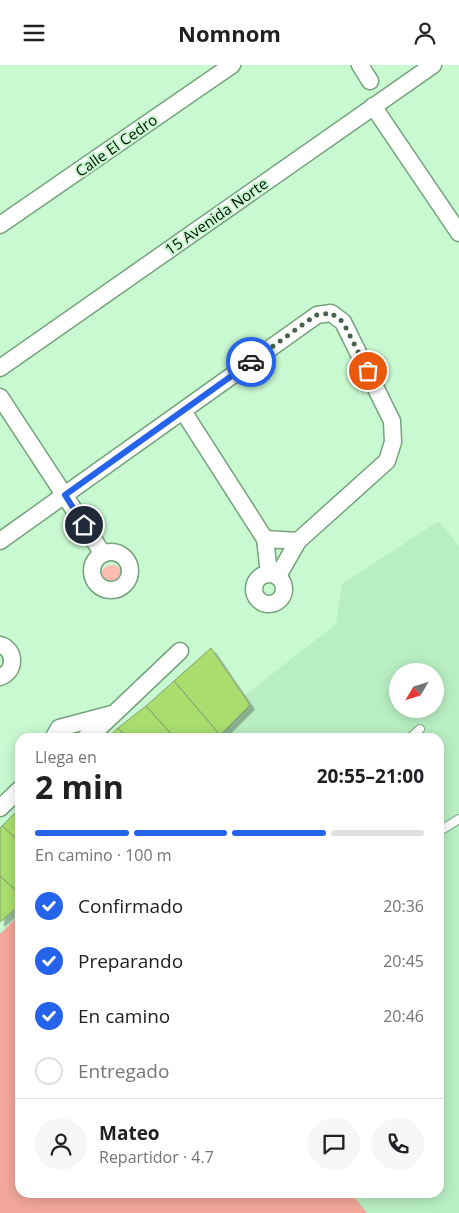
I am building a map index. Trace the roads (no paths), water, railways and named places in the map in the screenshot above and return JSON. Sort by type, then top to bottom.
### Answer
[{"type":"street","name":"Calle El Cedro","points":[[0,225],[232,65]]},
{"type":"street","points":[[360,65],[370,81]]},
{"type":"street","name":"15 Avenida Norte","points":[[0,368],[433,65]]},
{"type":"street","points":[[373,106],[457,224]]},
{"type":"street","points":[[0,541],[316,315],[331,313],[343,322],[392,421],[393,442],[387,461],[298,541],[274,575],[265,539],[183,411]]},
{"type":"street","points":[[0,397],[102,554]]},
{"type":"street","points":[[265,539],[298,541]]},
{"type":"street","points":[[0,645],[10,652],[12,661],[10,669],[0,677]]},
{"type":"street","points":[[91,733],[114,714],[180,651]]},
{"type":"street","points":[[57,733],[60,728],[114,714]]},
{"type":"street","points":[[0,808],[15,794]]},
{"type":"lane","points":[[416,733],[420,729]]},
{"type":"lane","points":[[444,828],[459,819]]}]
